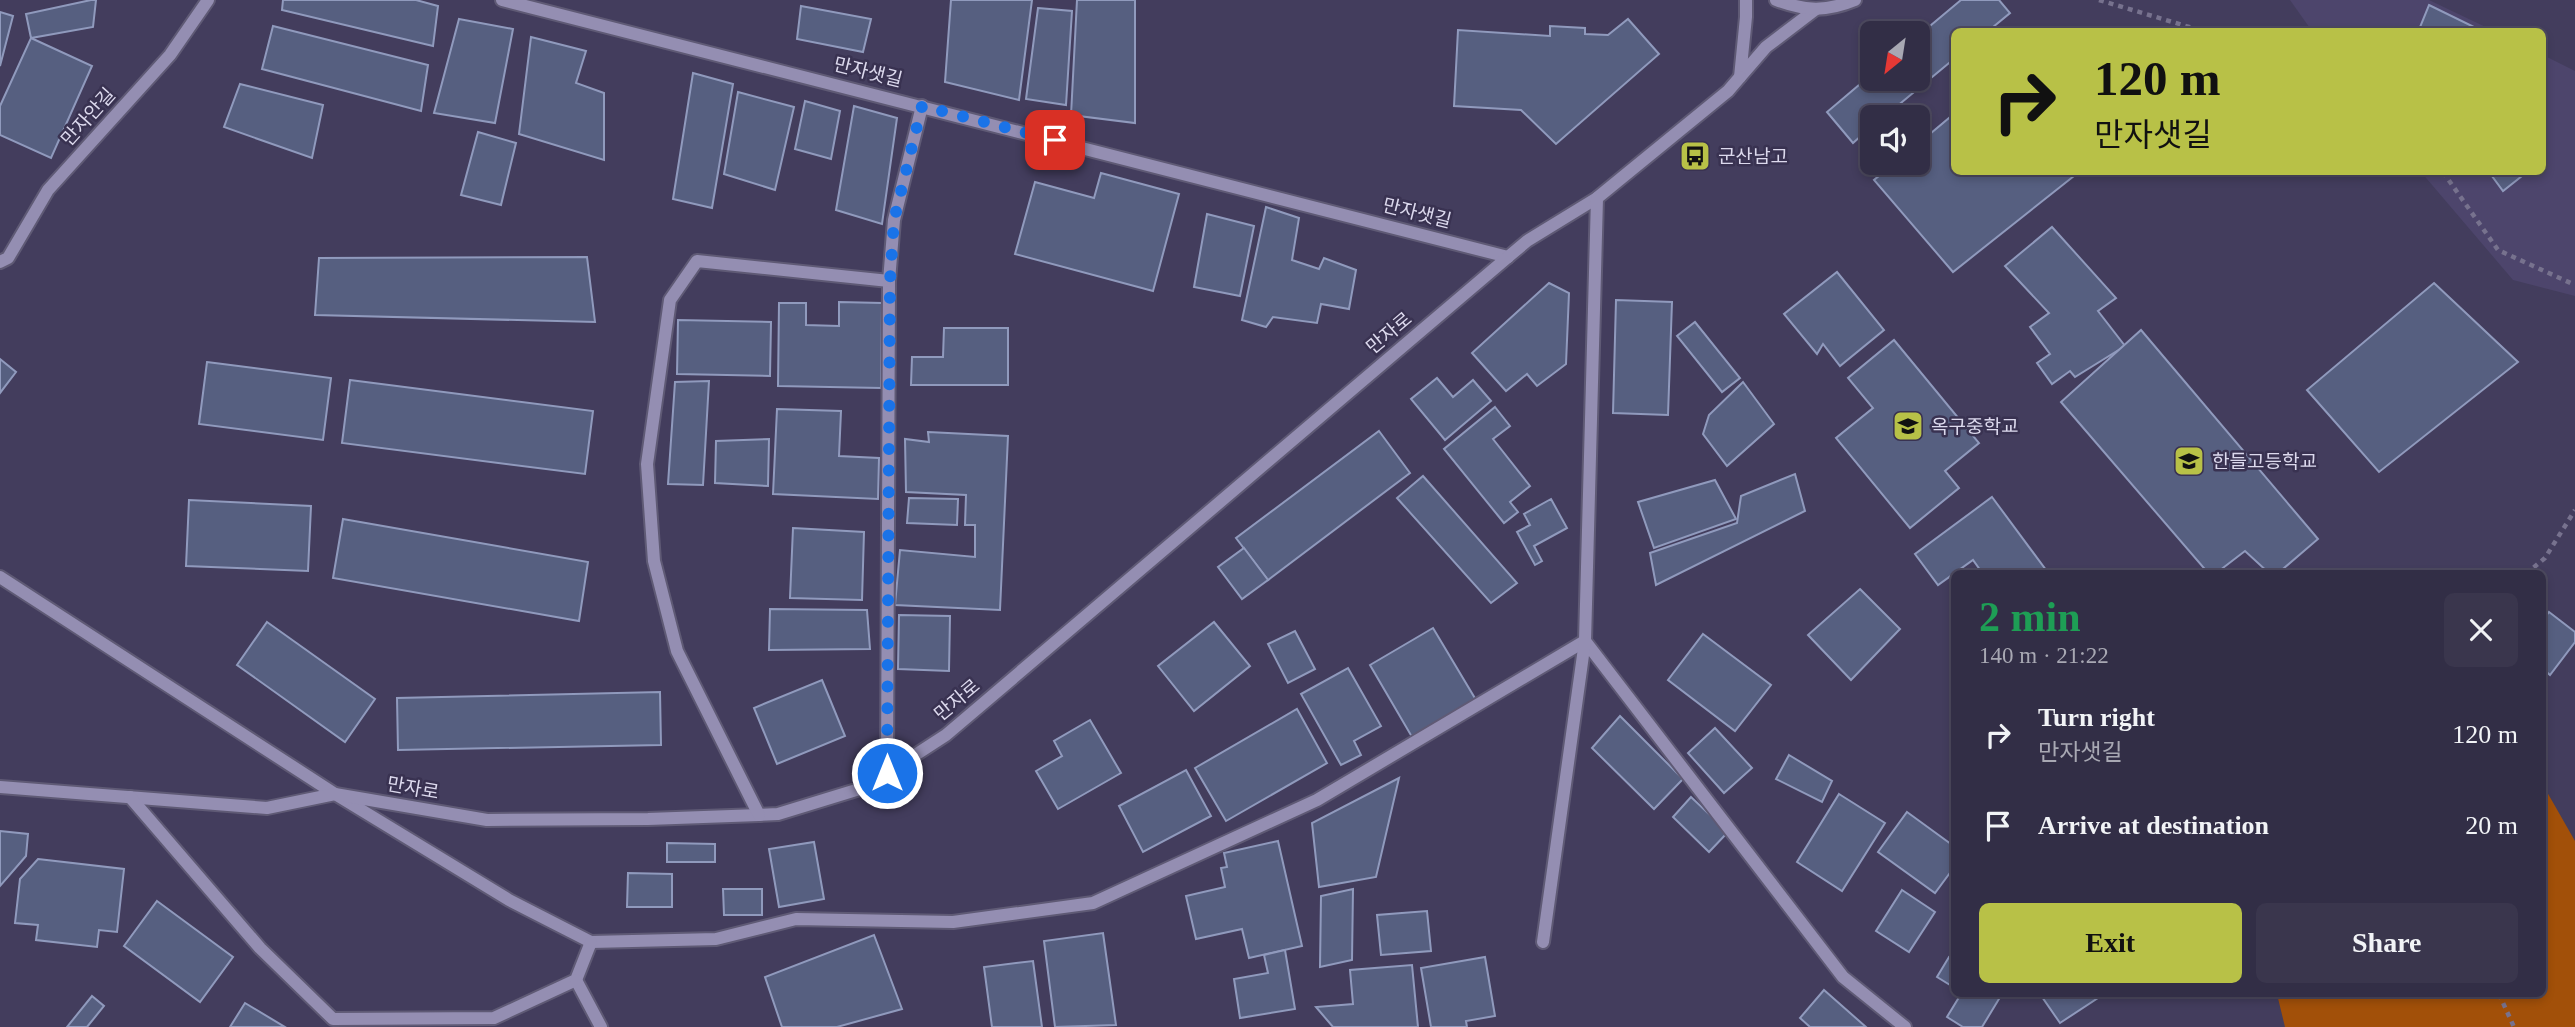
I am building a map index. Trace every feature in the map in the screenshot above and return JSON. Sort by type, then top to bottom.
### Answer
[{"type":"street","name":"만자안길","points":[[0,262],[8,258],[48,190],[170,55],[208,0]]},
{"type":"street","name":"만자샛길","points":[[502,0],[1508,257]]},
{"type":"street","points":[[1740,76],[1746,0]]},
{"type":"street","points":[[1776,0],[1799,9],[1827,9],[1855,0]]},
{"type":"street","name":"만자로","points":[[0,787],[267,808],[335,794],[487,820],[648,819],[778,814],[866,787],[946,735],[1527,241],[1597,198],[1728,91],[1766,47],[1816,9]]},
{"type":"street","points":[[887,773],[890,281],[894,220],[922,106]]},
{"type":"street","points":[[1544,942],[1586,641],[1597,198]]},
{"type":"street","points":[[759,815],[677,651],[654,561],[647,464],[670,300],[697,261],[890,281]]},
{"type":"street","points":[[0,577],[335,794],[509,900],[591,942],[716,939],[796,919],[953,922],[1093,903],[1317,800],[1586,641]]},
{"type":"street","points":[[1586,641],[1843,977],[1905,1027]]},
{"type":"street","points":[[130,797],[260,948],[333,1019],[494,1018],[576,980],[591,942]]},
{"type":"street","points":[[576,980],[601,1027]]},
{"type":"path","points":[[2099,0],[2193,28]]},
{"type":"path","points":[[2444,175],[2498,250],[2575,285]]},
{"type":"path","points":[[2531,570],[2545,558],[2575,510]]},
{"type":"path","points":[[2500,997],[2514,1027]]},
{"type":"shaded area","points":[[2290,0],[2429,0],[2488,28],[2310,28]]},
{"type":"shaded area","points":[[2546,56],[2575,71],[2575,296],[2513,280],[2424,175],[2546,175]]},
{"type":"shaded area","points":[[2546,790],[2575,841],[2575,1027],[2285,1027],[2278,997],[2546,997]]},
{"type":"building","points":[[96,0],[93,27],[31,38],[26,14]]},
{"type":"building","points":[[283,0],[416,0],[438,6],[433,46],[282,10]]},
{"type":"building","points":[[951,0],[1032,0],[1019,100],[945,82]]},
{"type":"building","points":[[1077,0],[1135,0],[1135,123],[1071,115]]},
{"type":"building","points":[[1961,0],[1999,0],[2010,13],[1992,28],[1951,28],[1951,61],[1930,79],[1930,26]]},
{"type":"building","points":[[2429,5],[2474,27],[2474,28],[2420,28]]},
{"type":"building","points":[[801,6],[871,19],[863,52],[797,39]]},
{"type":"building","points":[[1038,8],[1072,11],[1066,105],[1026,99]]},
{"type":"building","points":[[0,12],[13,16],[0,66]]},
{"type":"building","points":[[459,19],[513,29],[495,123],[434,113]]},
{"type":"building","points":[[1628,19],[1659,54],[1556,144],[1521,110],[1454,106],[1458,30],[1550,36],[1550,26],[1585,28],[1585,34],[1608,35]]},
{"type":"building","points":[[273,26],[428,65],[421,111],[262,69]]},
{"type":"building","points":[[531,37],[586,51],[576,83],[604,93],[604,160],[519,134]]},
{"type":"building","points":[[31,38],[92,66],[51,158],[0,135],[0,106]]},
{"type":"building","points":[[693,73],[733,84],[712,208],[673,199]]},
{"type":"building","points":[[240,84],[323,105],[312,158],[224,127]]},
{"type":"building","points":[[1860,84],[1860,91],[1915,91],[1898,105],[1860,105],[1860,137],[1853,143],[1827,112]]},
{"type":"building","points":[[738,92],[794,107],[775,190],[724,174]]},
{"type":"building","points":[[805,101],[840,111],[831,159],[795,149]]},
{"type":"building","points":[[854,106],[897,118],[882,224],[836,210]]},
{"type":"building","points":[[1951,116],[1951,175],[2075,175],[1953,272],[1874,180],[1880,175],[1930,175],[1930,134]]},
{"type":"building","points":[[478,132],[516,143],[501,205],[461,195]]},
{"type":"building","points":[[1101,173],[1179,194],[1153,291],[1015,254],[1035,182],[1094,198]]},
{"type":"building","points":[[2491,175],[2523,175],[2503,191]]},
{"type":"building","points":[[1266,207],[1299,218],[1292,260],[1319,269],[1324,258],[1356,270],[1349,309],[1321,304],[1317,323],[1273,317],[1266,327],[1242,320]]},
{"type":"building","points":[[1207,214],[1254,226],[1240,296],[1194,287]]},
{"type":"building","points":[[2052,227],[2116,298],[2098,311],[2125,346],[2075,377],[2070,371],[2052,384],[2037,363],[2050,354],[2030,327],[2049,313],[2005,266]]},
{"type":"building","points":[[587,257],[595,322],[315,315],[319,258]]},
{"type":"building","points":[[1837,272],[1884,330],[1840,366],[1823,344],[1817,354],[1784,314]]},
{"type":"building","points":[[1549,283],[1569,293],[1566,364],[1537,386],[1527,374],[1506,391],[1472,353]]},
{"type":"building","points":[[2434,283],[2518,362],[2379,472],[2307,390]]},
{"type":"building","points":[[1616,300],[1672,302],[1668,415],[1613,413]]},
{"type":"building","points":[[839,302],[882,303],[881,388],[778,386],[779,303],[806,303],[806,325],[839,326]]},
{"type":"building","points":[[678,320],[771,322],[770,376],[677,374]]},
{"type":"building","points":[[1695,322],[1740,378],[1722,392],[1677,336]]},
{"type":"building","points":[[944,328],[1008,328],[1008,385],[911,385],[912,357],[943,357]]},
{"type":"building","points":[[2141,330],[2318,539],[2282,570],[2266,570],[2245,551],[2220,570],[2206,570],[2061,402]]},
{"type":"building","points":[[1894,340],[1979,443],[1945,471],[1959,488],[1910,528],[1836,438],[1873,408],[1848,378]]},
{"type":"building","points":[[0,359],[16,372],[0,393]]},
{"type":"building","points":[[207,362],[331,378],[323,440],[199,424]]},
{"type":"building","points":[[1437,378],[1453,397],[1473,380],[1491,401],[1445,440],[1411,399]]},
{"type":"building","points":[[350,380],[593,411],[585,474],[342,443]]},
{"type":"building","points":[[709,381],[703,485],[668,484],[675,382]]},
{"type":"building","points":[[1743,382],[1774,424],[1727,466],[1703,434],[1709,415]]},
{"type":"building","points":[[1495,407],[1510,426],[1493,439],[1530,486],[1510,502],[1518,512],[1504,523],[1444,449]]},
{"type":"building","points":[[777,409],[841,411],[839,456],[879,458],[878,499],[773,494]]},
{"type":"building","points":[[1379,431],[1410,473],[1268,580],[1236,538]]},
{"type":"building","points":[[928,432],[1008,436],[1000,610],[895,605],[900,550],[975,557],[975,525],[965,525],[966,495],[906,492],[905,439],[929,442]]},
{"type":"building","points":[[769,439],[768,486],[715,483],[716,441]]},
{"type":"building","points":[[1795,474],[1805,511],[1656,585],[1650,553],[1737,523],[1741,496]]},
{"type":"building","points":[[1423,476],[1517,583],[1491,603],[1397,498]]},
{"type":"building","points":[[1715,480],[1736,519],[1654,548],[1638,502]]},
{"type":"building","points":[[1992,497],[2046,570],[1980,570],[1973,560],[1959,570],[1951,570],[1951,576],[1938,585],[1915,554]]},
{"type":"building","points":[[909,498],[958,499],[957,525],[907,523]]},
{"type":"building","points":[[1551,499],[1567,528],[1534,546],[1542,561],[1535,565],[1517,532],[1530,525],[1524,514]]},
{"type":"building","points":[[189,500],[311,506],[308,571],[186,566]]},
{"type":"building","points":[[343,519],[588,562],[579,621],[333,578]]},
{"type":"building","points":[[793,528],[864,532],[862,600],[790,598]]},
{"type":"building","points":[[1244,548],[1268,580],[1242,599],[1218,567]]},
{"type":"building","points":[[1860,589],[1900,629],[1851,680],[1808,635]]},
{"type":"building","points":[[770,609],[867,610],[870,649],[769,650]]},
{"type":"building","points":[[2549,612],[2575,632],[2575,642],[2550,675],[2546,672],[2546,616]]},
{"type":"building","points":[[899,615],[950,616],[949,671],[898,669]]},
{"type":"building","points":[[267,622],[375,699],[345,742],[237,665]]},
{"type":"building","points":[[1214,622],[1250,666],[1194,711],[1158,666]]},
{"type":"building","points":[[1433,628],[1476,700],[1412,737],[1370,665]]},
{"type":"building","points":[[1295,631],[1315,669],[1288,683],[1268,644]]},
{"type":"building","points":[[1703,634],[1771,685],[1735,731],[1668,680]]},
{"type":"building","points":[[1348,668],[1381,726],[1354,741],[1361,755],[1341,765],[1301,694]]},
{"type":"building","points":[[822,680],[845,736],[777,764],[754,708]]},
{"type":"building","points":[[660,692],[661,745],[398,750],[397,698]]},
{"type":"building","points":[[1297,709],[1327,763],[1226,821],[1195,768]]},
{"type":"building","points":[[1620,716],[1683,779],[1654,809],[1592,748]]},
{"type":"building","points":[[1090,720],[1121,773],[1058,809],[1036,771],[1062,756],[1054,741]]},
{"type":"building","points":[[1715,728],[1752,768],[1724,793],[1688,753]]},
{"type":"building","points":[[1789,755],[1832,781],[1822,802],[1776,779]]},
{"type":"building","points":[[1186,770],[1211,816],[1143,852],[1119,806]]},
{"type":"building","points":[[1399,778],[1376,877],[1319,887],[1312,823]]},
{"type":"building","points":[[1839,794],[1885,823],[1842,891],[1797,862]]},
{"type":"building","points":[[1691,797],[1728,832],[1709,852],[1673,817]]},
{"type":"building","points":[[1907,812],[1951,844],[1951,871],[1935,893],[1878,852]]},
{"type":"building","points":[[0,831],[28,834],[26,856],[0,886]]},
{"type":"building","points":[[1278,841],[1302,946],[1249,958],[1242,929],[1196,939],[1186,896],[1225,887],[1221,868],[1227,867],[1224,853]]},
{"type":"building","points":[[814,842],[824,899],[779,907],[769,849]]},
{"type":"building","points":[[667,843],[715,844],[715,862],[667,862]]},
{"type":"building","points":[[38,859],[124,869],[117,932],[99,930],[97,947],[36,940],[38,925],[15,923],[20,879]]},
{"type":"building","points":[[628,873],[672,874],[672,907],[627,907]]},
{"type":"building","points":[[723,889],[762,889],[762,915],[724,915]]},
{"type":"building","points":[[1353,889],[1352,960],[1320,967],[1321,896]]},
{"type":"building","points":[[1902,890],[1935,912],[1909,952],[1876,931]]},
{"type":"building","points":[[157,901],[233,957],[200,1002],[124,946]]},
{"type":"building","points":[[1427,911],[1431,951],[1381,955],[1377,915]]},
{"type":"building","points":[[1103,933],[1116,1025],[1055,1027],[1044,941]]},
{"type":"building","points":[[874,935],[902,1009],[837,1027],[782,1027],[765,977]]},
{"type":"building","points":[[1285,950],[1295,1009],[1240,1018],[1234,979],[1268,973],[1264,955]]},
{"type":"building","points":[[1485,957],[1495,1016],[1466,1021],[1467,1027],[1431,1027],[1421,968]]},
{"type":"building","points":[[1949,957],[1951,958],[1951,986],[1937,977]]},
{"type":"building","points":[[1033,961],[1042,1027],[992,1027],[984,967]]},
{"type":"building","points":[[1412,965],[1418,1027],[1333,1027],[1316,1007],[1353,1004],[1350,970]]},
{"type":"building","points":[[1824,990],[1866,1027],[1810,1027],[1800,1018]]},
{"type":"building","points":[[92,996],[104,1006],[87,1027],[67,1027]]},
{"type":"building","points":[[1959,997],[2000,997],[1982,1027],[1963,1027],[1947,1017]]},
{"type":"building","points":[[2042,997],[2099,997],[2060,1023]]},
{"type":"building","points":[[245,1003],[285,1027],[230,1027]]},
{"type":"place","name":"군산남고","points":[[1695,156]]},
{"type":"place","name":"옥구중학교","points":[[1908,426]]},
{"type":"place","name":"한들고등학교","points":[[2189,461]]},
{"type":"route","points":[[887,773],[890,281],[894,220],[922,106],[1055,140]]}]
